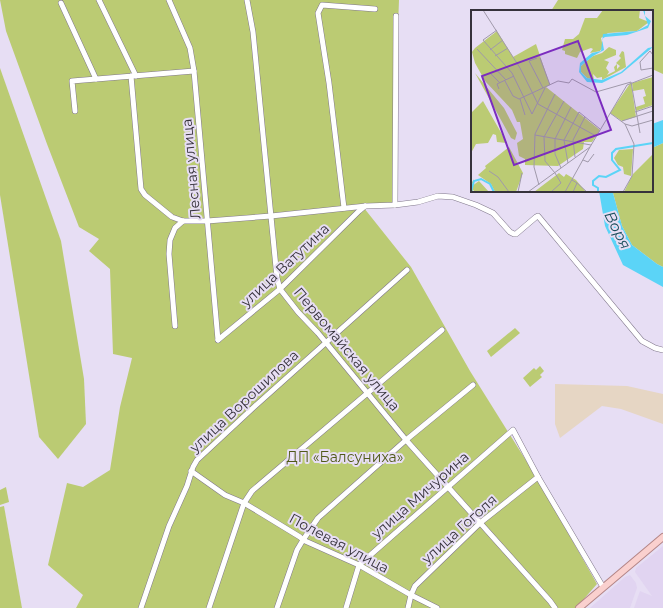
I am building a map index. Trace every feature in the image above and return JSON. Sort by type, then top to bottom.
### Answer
[{"type":"main road","points":[[579,608],[663,536]]},
{"type":"street","points":[[99,0],[133,76],[141,189],[172,217],[183,221],[207,221],[271,216],[366,206],[395,205],[418,202],[438,196],[453,197],[474,204],[493,213],[510,232],[514,234],[538,216],[642,342],[663,350]]},
{"type":"street","name":"Лесная улица","points":[[169,0],[190,48],[194,71],[218,340]]},
{"type":"street","name":"Первомайская улица","points":[[247,0],[253,32],[277,278],[280,289],[406,440],[550,601],[554,608]]},
{"type":"street","points":[[61,3],[96,79]]},
{"type":"street","points":[[344,208],[329,83],[318,13],[322,5],[374,9]]},
{"type":"street","points":[[395,205],[396,16]]},
{"type":"street","points":[[75,111],[72,81],[194,71]]},
{"type":"street","name":"улица Ватутина","points":[[218,340],[280,289],[359,211],[366,206]]},
{"type":"street","points":[[175,326],[168,254],[170,240],[175,228],[183,221]]},
{"type":"street","name":"улица Ворошилова","points":[[141,608],[169,526],[197,460],[407,270]]},
{"type":"street","points":[[209,608],[244,504],[252,491],[442,330]]},
{"type":"street","points":[[277,608],[297,550],[318,518],[406,440],[473,385]]},
{"type":"street","name":"улица Мичурина","points":[[359,565],[513,430],[538,477]]},
{"type":"street","name":"Полевая улица","points":[[191,472],[225,495],[244,504],[303,540],[359,565],[437,608]]},
{"type":"street","points":[[538,477],[603,587]]},
{"type":"street","name":"улица Гоголя","points":[[408,608],[411,595],[416,586],[480,523],[538,477]]},
{"type":"street","points":[[346,608],[359,565]]},
{"type":"shaded area","points":[[555,384],[627,386],[663,394],[663,424],[621,409],[602,406],[560,438],[555,424]]},
{"type":"shaded area","points":[[663,546],[663,608],[634,608],[640,591],[652,596],[635,572],[636,568]]},
{"type":"shaded area","points":[[630,575],[636,583],[637,588],[630,608],[590,608],[625,577]]},
{"type":"green space","name":"ДП «Балсуниха»","points":[[0,0],[399,0],[396,80],[396,203],[364,208],[411,267],[470,371],[537,478],[597,584],[576,608],[76,608],[83,595],[48,565],[67,483],[83,487],[110,470],[120,407],[132,358],[113,354],[110,269],[89,251],[99,239],[79,227],[6,31]]},
{"type":"green space","points":[[558,0],[663,0],[663,74],[653,69],[653,10],[552,10]]},
{"type":"green space","points":[[0,68],[61,241],[84,379],[86,424],[58,459],[39,437],[0,195]]},
{"type":"green space","points":[[663,143],[663,267],[632,245],[622,226],[613,193],[653,192],[653,148]]},
{"type":"green space","points":[[515,328],[520,333],[491,357],[487,351]]},
{"type":"green space","points":[[540,366],[544,371],[540,375],[542,377],[530,387],[523,378],[534,368],[536,370]]},
{"type":"green space","points":[[6,487],[9,502],[0,505],[0,490]]},
{"type":"green space","points":[[4,506],[22,608],[0,608],[0,507]]},
{"type":"water","points":[[663,120],[663,143],[653,148],[653,124]]},
{"type":"water","name":"Воря","points":[[599,192],[613,192],[622,226],[632,245],[663,267],[663,287],[623,265],[605,226]]}]
